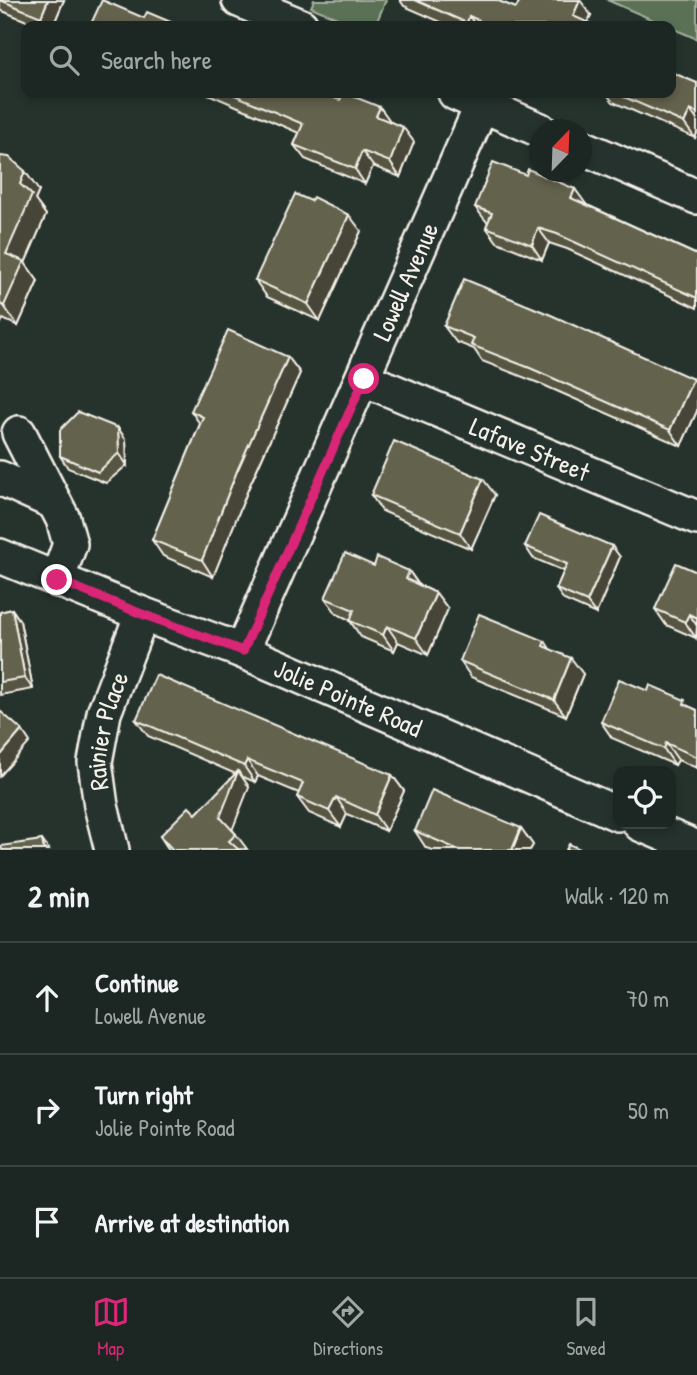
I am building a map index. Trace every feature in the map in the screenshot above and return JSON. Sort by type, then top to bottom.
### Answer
[{"type":"street","points":[[239,0],[289,21]]},
{"type":"street","points":[[468,99],[529,125]]},
{"type":"street","name":"Lowell Avenue","points":[[243,651],[364,379],[468,99]]},
{"type":"street","points":[[592,151],[697,197]]},
{"type":"street","name":"Lafave Street","points":[[364,379],[697,519]]},
{"type":"street","points":[[19,433],[64,519],[71,544],[57,580]]},
{"type":"street","points":[[0,478],[53,502]]},
{"type":"street","name":"Jolie Pointe Road","points":[[0,556],[142,614],[243,651],[613,812]]},
{"type":"street","name":"Rainier Place","points":[[112,850],[101,806],[95,762],[104,713],[142,614]]},
{"type":"street","points":[[652,829],[697,848]]},
{"type":"green space","points":[[314,0],[386,0],[377,21],[344,21],[311,7]]},
{"type":"green space","points":[[607,0],[697,0],[697,39],[676,30],[676,21],[655,21]]},
{"type":"building","points":[[0,0],[48,0],[41,17]]},
{"type":"building","points":[[102,0],[144,18],[147,12],[168,21],[92,21]]},
{"type":"building","points":[[415,0],[496,0],[516,8],[520,0],[580,0],[573,16],[584,21],[480,21],[469,16],[468,21]]},
{"type":"building","points":[[676,74],[697,83],[697,113],[690,110],[684,123],[626,98],[676,98]]},
{"type":"building","points":[[242,98],[358,98],[380,107],[376,116],[403,127],[390,162],[362,151],[355,169],[294,145],[303,124]]},
{"type":"building","points":[[0,156],[9,157],[25,171],[20,184],[32,195],[6,254],[24,261],[4,306],[0,304]]},
{"type":"building","points":[[493,162],[526,175],[528,169],[529,182],[559,182],[575,189],[571,198],[697,255],[697,298],[557,234],[538,228],[532,245],[486,227],[492,213],[475,207]]},
{"type":"building","points":[[295,194],[311,201],[313,197],[349,215],[308,304],[255,280]]},
{"type":"building","points":[[464,279],[693,379],[670,430],[471,345],[474,338],[444,326]]},
{"type":"building","points":[[228,330],[288,357],[237,471],[202,560],[152,540],[203,417],[191,411]]},
{"type":"building","points":[[78,412],[118,428],[119,453],[98,472],[60,456],[60,430]]},
{"type":"building","points":[[394,441],[483,479],[460,533],[371,495]]},
{"type":"building","points":[[539,515],[612,546],[587,602],[556,589],[567,564],[525,546]]},
{"type":"building","points":[[345,553],[374,566],[377,557],[409,571],[406,579],[436,593],[416,638],[387,626],[383,635],[350,621],[354,610],[325,598]]},
{"type":"building","points":[[676,563],[697,572],[697,618],[689,614],[685,622],[655,609]]},
{"type":"building","points":[[12,609],[25,678],[0,682],[0,612]]},
{"type":"building","points":[[479,614],[545,641],[543,646],[571,658],[554,700],[460,661]]},
{"type":"building","points":[[156,675],[392,775],[375,815],[336,797],[329,811],[297,797],[303,783],[247,760],[244,766],[136,720]]},
{"type":"building","points":[[619,679],[648,691],[650,685],[685,700],[684,704],[697,710],[697,757],[666,743],[664,749],[601,722]]},
{"type":"building","points":[[0,711],[22,730],[0,756]]},
{"type":"building","points":[[238,771],[220,817],[236,834],[229,841],[239,850],[173,850],[160,836],[189,807],[196,814]]},
{"type":"building","points":[[432,790],[521,828],[512,850],[459,850],[415,831]]},
{"type":"building","points":[[42,840],[44,850],[2,850],[1,846]]},
{"type":"building","points":[[569,844],[582,850],[566,850]]},
{"type":"route","points":[[57,580],[243,651],[364,379]]}]
